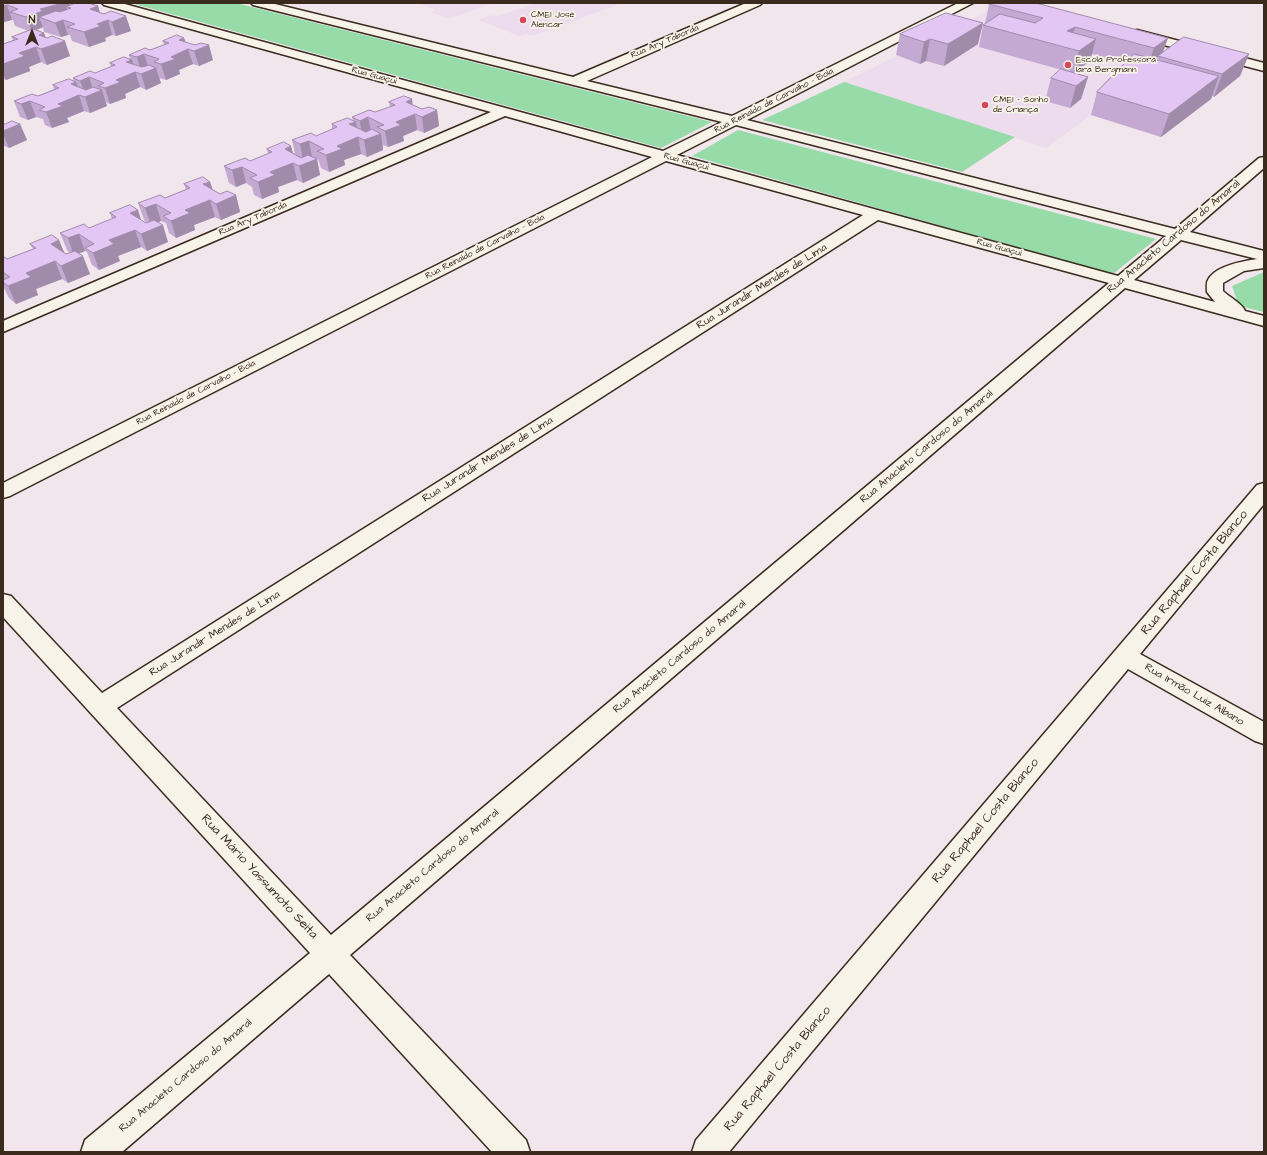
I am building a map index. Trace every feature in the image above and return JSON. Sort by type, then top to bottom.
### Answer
[{"type":"street","name":"Rua Guaçuí","points":[[108,3],[1264,321]]},
{"type":"street","points":[[257,3],[735,121],[1264,256]]},
{"type":"street","name":"Rua Ary Taborda","points":[[575,81],[752,3]]},
{"type":"street","name":"Rua Reinaldo de Carvalho - Bola","points":[[3,491],[967,3]]},
{"type":"street","points":[[1126,31],[1264,67]]},
{"type":"street","name":"Rua Ary Taborda","points":[[3,327],[503,112]]},
{"type":"street","name":"Rua Anacleto Cardoso do Amaral","points":[[97,1152],[1264,161]]},
{"type":"street","name":"Rua Jurandir Mendes de Lima","points":[[101,706],[876,214]]},
{"type":"street","points":[[1247,316],[1225,303],[1215,292],[1216,281],[1227,271],[1245,265],[1264,263]]},
{"type":"street","name":"Rua Raphael Costa Blanco","points":[[708,1152],[1264,490]]},
{"type":"street","name":"Rua Mário Yassumoto Seita","points":[[3,602],[514,1152]]},
{"type":"street","name":"Rua Irmão Luiz Albano","points":[[1125,656],[1264,734]]},
{"type":"shaded area","points":[[418,3],[493,3],[448,19],[431,12],[435,10]]},
{"type":"shaded area","points":[[535,3],[622,3],[533,36],[527,34],[519,36],[478,20],[491,15],[496,17]]},
{"type":"shaded area","name":"Escola Professora Iara Bergmann","points":[[993,8],[1243,74],[1161,137],[1091,115],[1046,148],[844,82]]},
{"type":"green space","points":[[131,3],[236,3],[712,122],[661,148]]},
{"type":"green space","points":[[844,82],[1015,137],[962,172],[762,120]]},
{"type":"green space","points":[[738,130],[1156,239],[1113,274],[692,156]]},
{"type":"green space","points":[[1264,272],[1264,312],[1239,306],[1232,286]]},
{"type":"building","points":[[3,3],[63,3],[40,9],[43,11],[26,17],[10,12],[18,9],[7,5],[3,6]]},
{"type":"building","points":[[76,3],[88,3],[98,6],[90,9],[104,14],[111,11],[126,16],[112,22],[108,20],[97,24],[101,26],[84,32],[67,27],[75,24],[63,20],[55,23],[39,17],[71,8],[66,7]]},
{"type":"building","points":[[1036,3],[1168,38],[1154,48],[1075,27],[1067,31],[1096,39],[1079,51],[983,25],[1000,14],[1035,23],[1043,18],[989,4]]},
{"type":"building","points":[[946,13],[983,23],[948,44],[930,39],[924,42],[900,34]]},
{"type":"building","points":[[33,29],[44,33],[39,35],[47,38],[52,36],[65,41],[41,49],[36,47],[19,53],[25,56],[3,64],[3,44],[18,39],[12,37]]},
{"type":"building","points":[[177,35],[184,38],[179,40],[195,45],[201,43],[209,45],[194,51],[188,49],[171,57],[176,59],[161,64],[154,62],[159,59],[144,54],[137,57],[129,55],[145,48],[150,50],[169,43],[163,41]]},
{"type":"building","points":[[1184,37],[1249,54],[1222,74],[1158,56]]},
{"type":"building","points":[[1134,54],[1219,76],[1169,114],[1097,92]]},
{"type":"building","points":[[124,57],[132,60],[126,62],[142,67],[149,65],[156,68],[141,74],[135,72],[116,80],[121,82],[105,88],[98,86],[104,83],[89,77],[80,81],[73,78],[90,71],[95,73],[115,65],[110,63]]},
{"type":"building","points":[[1061,69],[1088,77],[1076,86],[1051,78]]},
{"type":"building","points":[[69,79],[76,82],[71,84],[86,90],[93,87],[102,90],[85,97],[79,95],[58,104],[63,106],[46,112],[39,110],[45,107],[30,101],[21,104],[14,101],[32,94],[38,96],[59,88],[53,85]]},
{"type":"building","points":[[404,96],[412,99],[406,102],[422,109],[429,107],[437,110],[422,117],[415,114],[396,122],[401,125],[385,131],[377,127],[384,125],[368,117],[360,121],[352,117],[369,110],[375,112],[395,105],[389,102]]},
{"type":"building","points":[[348,118],[356,122],[349,124],[366,132],[372,129],[381,134],[364,140],[358,137],[337,146],[342,149],[326,155],[317,151],[324,149],[309,141],[300,144],[292,140],[311,133],[316,136],[337,127],[332,124]]},
{"type":"building","points":[[12,121],[20,124],[3,131],[3,123],[5,124]]},
{"type":"building","points":[[284,142],[291,146],[285,149],[301,158],[308,155],[317,159],[299,166],[293,163],[270,172],[275,175],[258,182],[250,178],[257,175],[242,167],[232,170],[224,166],[245,158],[250,161],[272,152],[267,149]]},
{"type":"building","points":[[203,177],[210,182],[203,184],[220,194],[227,191],[236,195],[216,204],[210,200],[185,210],[190,213],[171,221],[163,216],[171,213],[156,204],[145,208],[138,203],[160,195],[165,198],[190,188],[184,184]]},
{"type":"building","points":[[130,205],[138,210],[130,213],[146,223],[154,220],[163,225],[141,234],[135,230],[109,240],[114,244],[93,253],[85,248],[94,244],[79,234],[68,238],[60,233],[84,224],[89,228],[116,217],[110,213]]},
{"type":"building","points":[[52,235],[59,240],[51,244],[66,254],[75,251],[83,256],[61,266],[55,261],[26,273],[31,277],[8,286],[3,282],[3,280],[10,277],[3,272],[3,256],[7,259],[36,248],[30,244]]},
{"type":"place","name":"CMEI José Alencar","points":[[523,20]]},
{"type":"place","name":"Escola Professora Iara Bergmann","points":[[1068,65]]},
{"type":"place","name":"CMEI - Sonho de Criança","points":[[985,105]]}]
